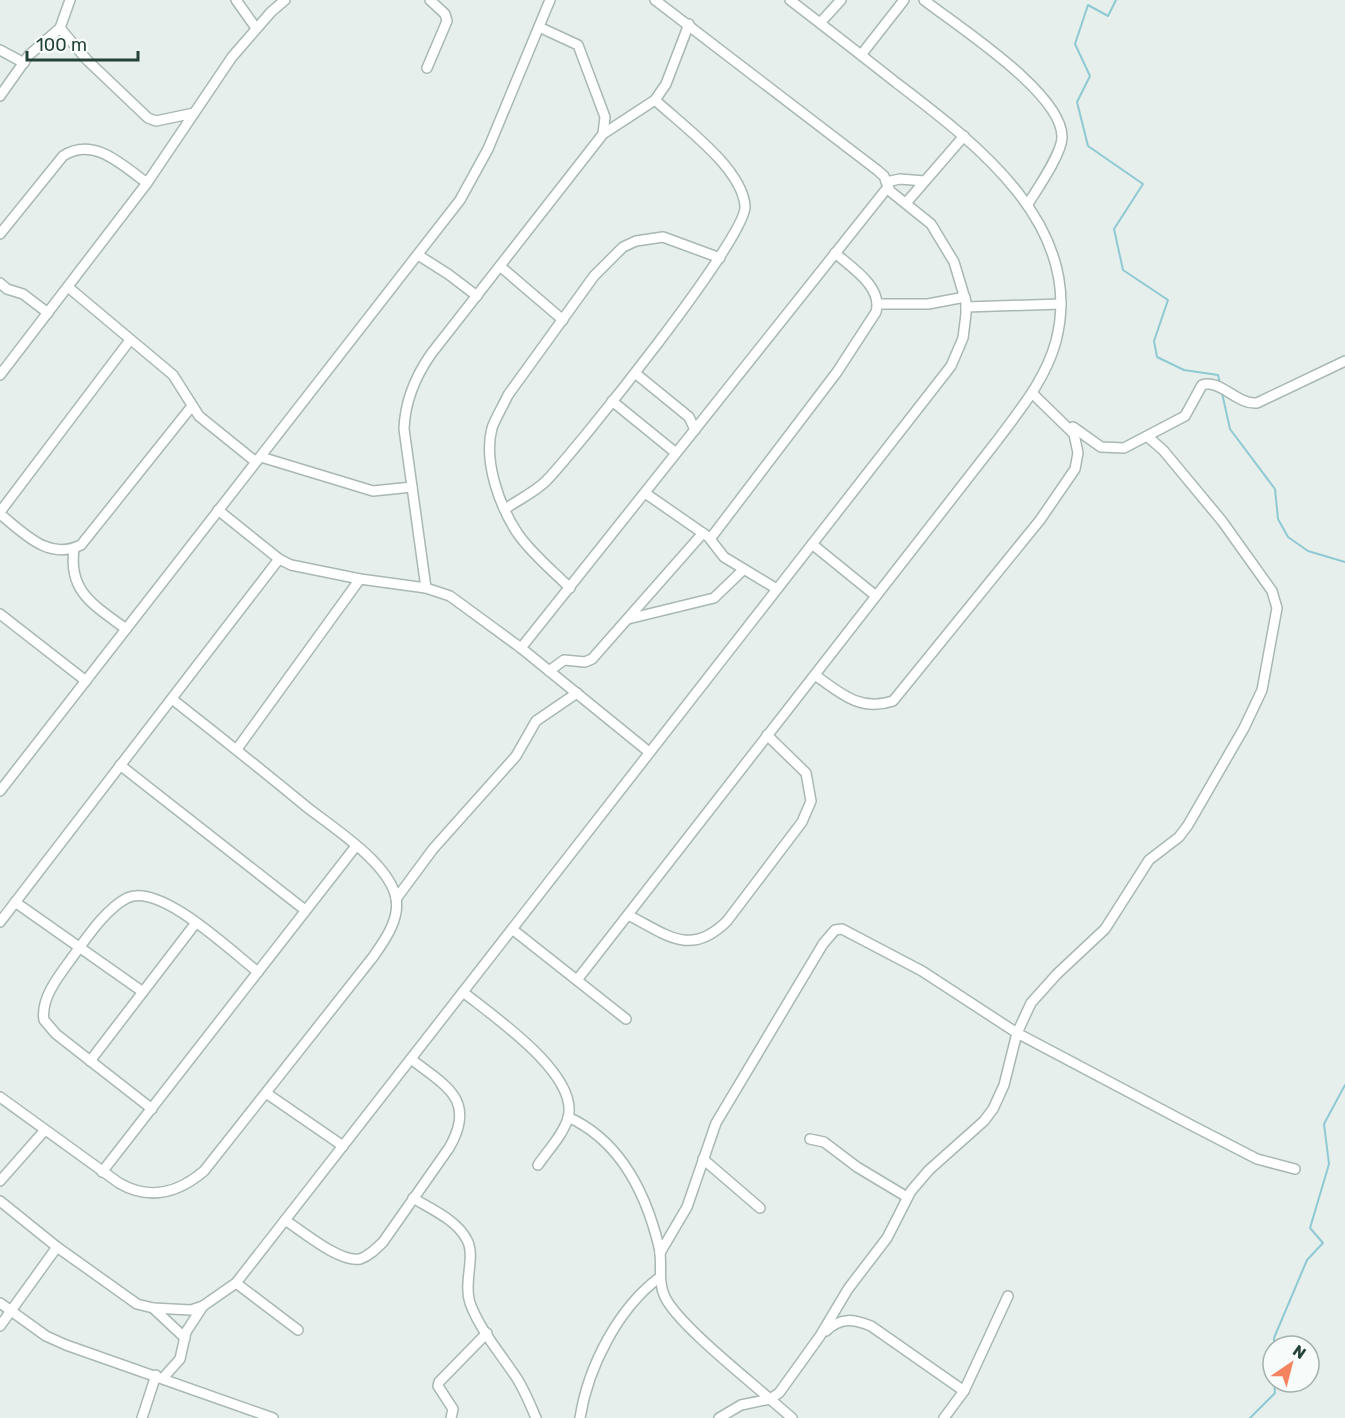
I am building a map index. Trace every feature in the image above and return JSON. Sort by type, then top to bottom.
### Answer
[{"type":"street","points":[[0,96],[24,63],[60,28],[70,0]]},
{"type":"street","points":[[236,0],[256,28]]},
{"type":"street","points":[[0,375],[147,183],[194,112],[256,28],[285,0]]},
{"type":"street","points":[[427,68],[447,21],[445,14],[430,0]]},
{"type":"street","points":[[0,791],[418,255],[474,177],[550,0]]},
{"type":"street","points":[[0,1201],[57,1247],[137,1304],[153,1308],[190,1310],[203,1306],[236,1283],[947,372],[963,338],[965,302],[954,262],[936,230],[887,184],[877,170],[655,0]]},
{"type":"street","points":[[577,980],[1032,393],[1055,344],[1061,304],[1057,267],[1028,204],[996,166],[964,136],[790,0]]},
{"type":"street","points":[[820,23],[841,0]]},
{"type":"street","points":[[861,55],[904,0]]},
{"type":"street","points":[[924,0],[1031,83],[1054,112],[1060,129],[1060,143],[1028,204]]},
{"type":"street","points":[[426,588],[404,429],[410,393],[427,359],[603,134],[655,100],[666,84],[689,24]]},
{"type":"street","points":[[539,27],[578,45],[605,117],[603,134]]},
{"type":"street","points":[[60,28],[98,71],[148,118],[156,121],[194,112]]},
{"type":"street","points":[[0,50],[24,63]]},
{"type":"street","points":[[505,509],[547,480],[635,373],[720,258],[744,221],[744,197],[722,163],[655,100]]},
{"type":"street","points":[[906,203],[964,136]]},
{"type":"street","points":[[0,234],[63,156],[80,147],[99,151],[147,183]]},
{"type":"street","points":[[521,648],[836,253],[887,184],[900,179],[924,181]]},
{"type":"street","points":[[570,588],[518,534],[505,509],[493,476],[489,445],[492,428],[508,395],[605,263],[629,243],[663,237],[720,258]]},
{"type":"street","points":[[836,253],[870,285],[878,304]]},
{"type":"street","points":[[418,255],[477,296]]},
{"type":"street","points":[[501,267],[563,320]]},
{"type":"street","points":[[0,283],[7,289],[21,293],[48,313]]},
{"type":"street","points":[[68,287],[178,381],[199,416],[259,460],[373,491],[412,487]]},
{"type":"street","points":[[878,304],[965,302],[1061,304]]},
{"type":"street","points":[[549,671],[564,660],[589,661],[706,536],[837,372],[878,304]]},
{"type":"street","points":[[74,549],[46,549],[0,513],[129,340]]},
{"type":"street","points":[[1032,393],[1066,423],[1101,447],[1124,448],[1148,437],[1190,412],[1202,386],[1214,384],[1244,402],[1257,403],[1345,361]]},
{"type":"street","points":[[635,373],[682,411],[695,430]]},
{"type":"street","points":[[612,401],[676,453]]},
{"type":"street","points":[[126,629],[79,589],[71,571],[74,549],[91,533],[192,406]]},
{"type":"street","points":[[815,675],[861,704],[883,704],[899,695],[1071,477],[1078,460],[1078,446],[1074,434],[1066,423]]},
{"type":"street","points":[[719,1418],[741,1405],[770,1399],[791,1379],[848,1289],[886,1238],[907,1197],[929,1170],[984,1121],[993,1109],[1004,1085],[1017,1033],[1026,1012],[1039,992],[1105,929],[1149,860],[1179,837],[1253,711],[1266,676],[1277,616],[1272,591],[1222,521],[1163,450],[1148,437]]},
{"type":"street","points":[[645,493],[706,536],[724,557],[777,589]]},
{"type":"street","points":[[218,510],[279,560],[291,565],[360,579],[426,588],[464,605],[649,752]]},
{"type":"street","points":[[812,544],[876,596]]},
{"type":"street","points":[[0,922],[279,560]]},
{"type":"street","points":[[628,619],[714,598],[743,570]]},
{"type":"street","points":[[237,749],[360,579]]},
{"type":"street","points":[[0,614],[86,681]]},
{"type":"street","points":[[396,899],[433,849],[516,756],[536,721],[577,693]]},
{"type":"street","points":[[0,1097],[127,1188],[139,1192],[170,1193],[189,1184],[204,1171],[381,946],[392,925],[396,913],[396,899],[388,879],[378,866],[237,749],[172,699]]},
{"type":"street","points":[[628,915],[674,939],[688,942],[713,933],[727,921],[802,822],[812,801],[806,773],[767,735]]},
{"type":"street","points":[[120,765],[305,910]]},
{"type":"street","points":[[102,1172],[356,846]]},
{"type":"street","points":[[152,1109],[47,1026],[43,1015],[45,1002],[80,947],[110,912],[126,898],[137,896],[164,901],[258,972]]},
{"type":"street","points":[[15,902],[143,992]]},
{"type":"street","points":[[90,1061],[195,924]]},
{"type":"street","points":[[512,929],[626,1019]]},
{"type":"street","points":[[660,1253],[687,1207],[703,1159],[726,1106],[823,944],[835,930],[842,929],[922,971],[1017,1033],[1257,1159],[1295,1169]]},
{"type":"street","points":[[463,992],[550,1067],[564,1088],[569,1104],[568,1117],[562,1131],[538,1165]]},
{"type":"street","points":[[285,1220],[337,1254],[352,1259],[361,1258],[383,1242],[457,1134],[459,1104],[452,1092],[411,1059]]},
{"type":"street","points":[[266,1093],[343,1146]]},
{"type":"street","points":[[568,1117],[597,1132],[626,1165],[650,1217],[660,1253],[660,1277],[665,1298],[792,1418]]},
{"type":"street","points":[[0,1180],[45,1130]]},
{"type":"street","points":[[810,1139],[824,1142],[857,1167],[907,1197]]},
{"type":"street","points":[[703,1159],[760,1208]]},
{"type":"street","points":[[413,1198],[454,1224],[467,1240],[470,1252],[467,1292],[474,1312],[517,1378],[536,1418]]},
{"type":"street","points":[[0,1326],[57,1247]]},
{"type":"street","points":[[580,1418],[587,1392],[613,1329],[632,1301],[660,1277]]},
{"type":"street","points":[[236,1283],[298,1330]]},
{"type":"street","points":[[944,1418],[964,1391],[1008,1296]]},
{"type":"street","points":[[0,1303],[46,1336],[66,1345],[273,1418]]},
{"type":"street","points":[[141,1418],[160,1377],[180,1359],[188,1327],[203,1306]]},
{"type":"street","points":[[153,1308],[185,1338]]},
{"type":"street","points":[[820,1336],[834,1323],[856,1320],[871,1326],[964,1391]]},
{"type":"street","points":[[451,1418],[453,1409],[438,1386],[439,1382],[487,1334]]},
{"type":"waterway","points":[[1116,0],[1108,16],[1088,5],[1075,44],[1090,76],[1077,102],[1088,146],[1143,184],[1114,229],[1123,270],[1168,300],[1154,341],[1157,357],[1184,370],[1218,375],[1220,384]]},
{"type":"waterway","points":[[1222,393],[1230,429],[1275,489],[1278,519],[1288,537],[1308,551],[1345,562]]},
{"type":"waterway","points":[[1276,1334],[1307,1260],[1323,1243],[1310,1228],[1329,1164],[1324,1124],[1345,1085]]},
{"type":"waterway","points":[[1250,1418],[1274,1394]]}]
